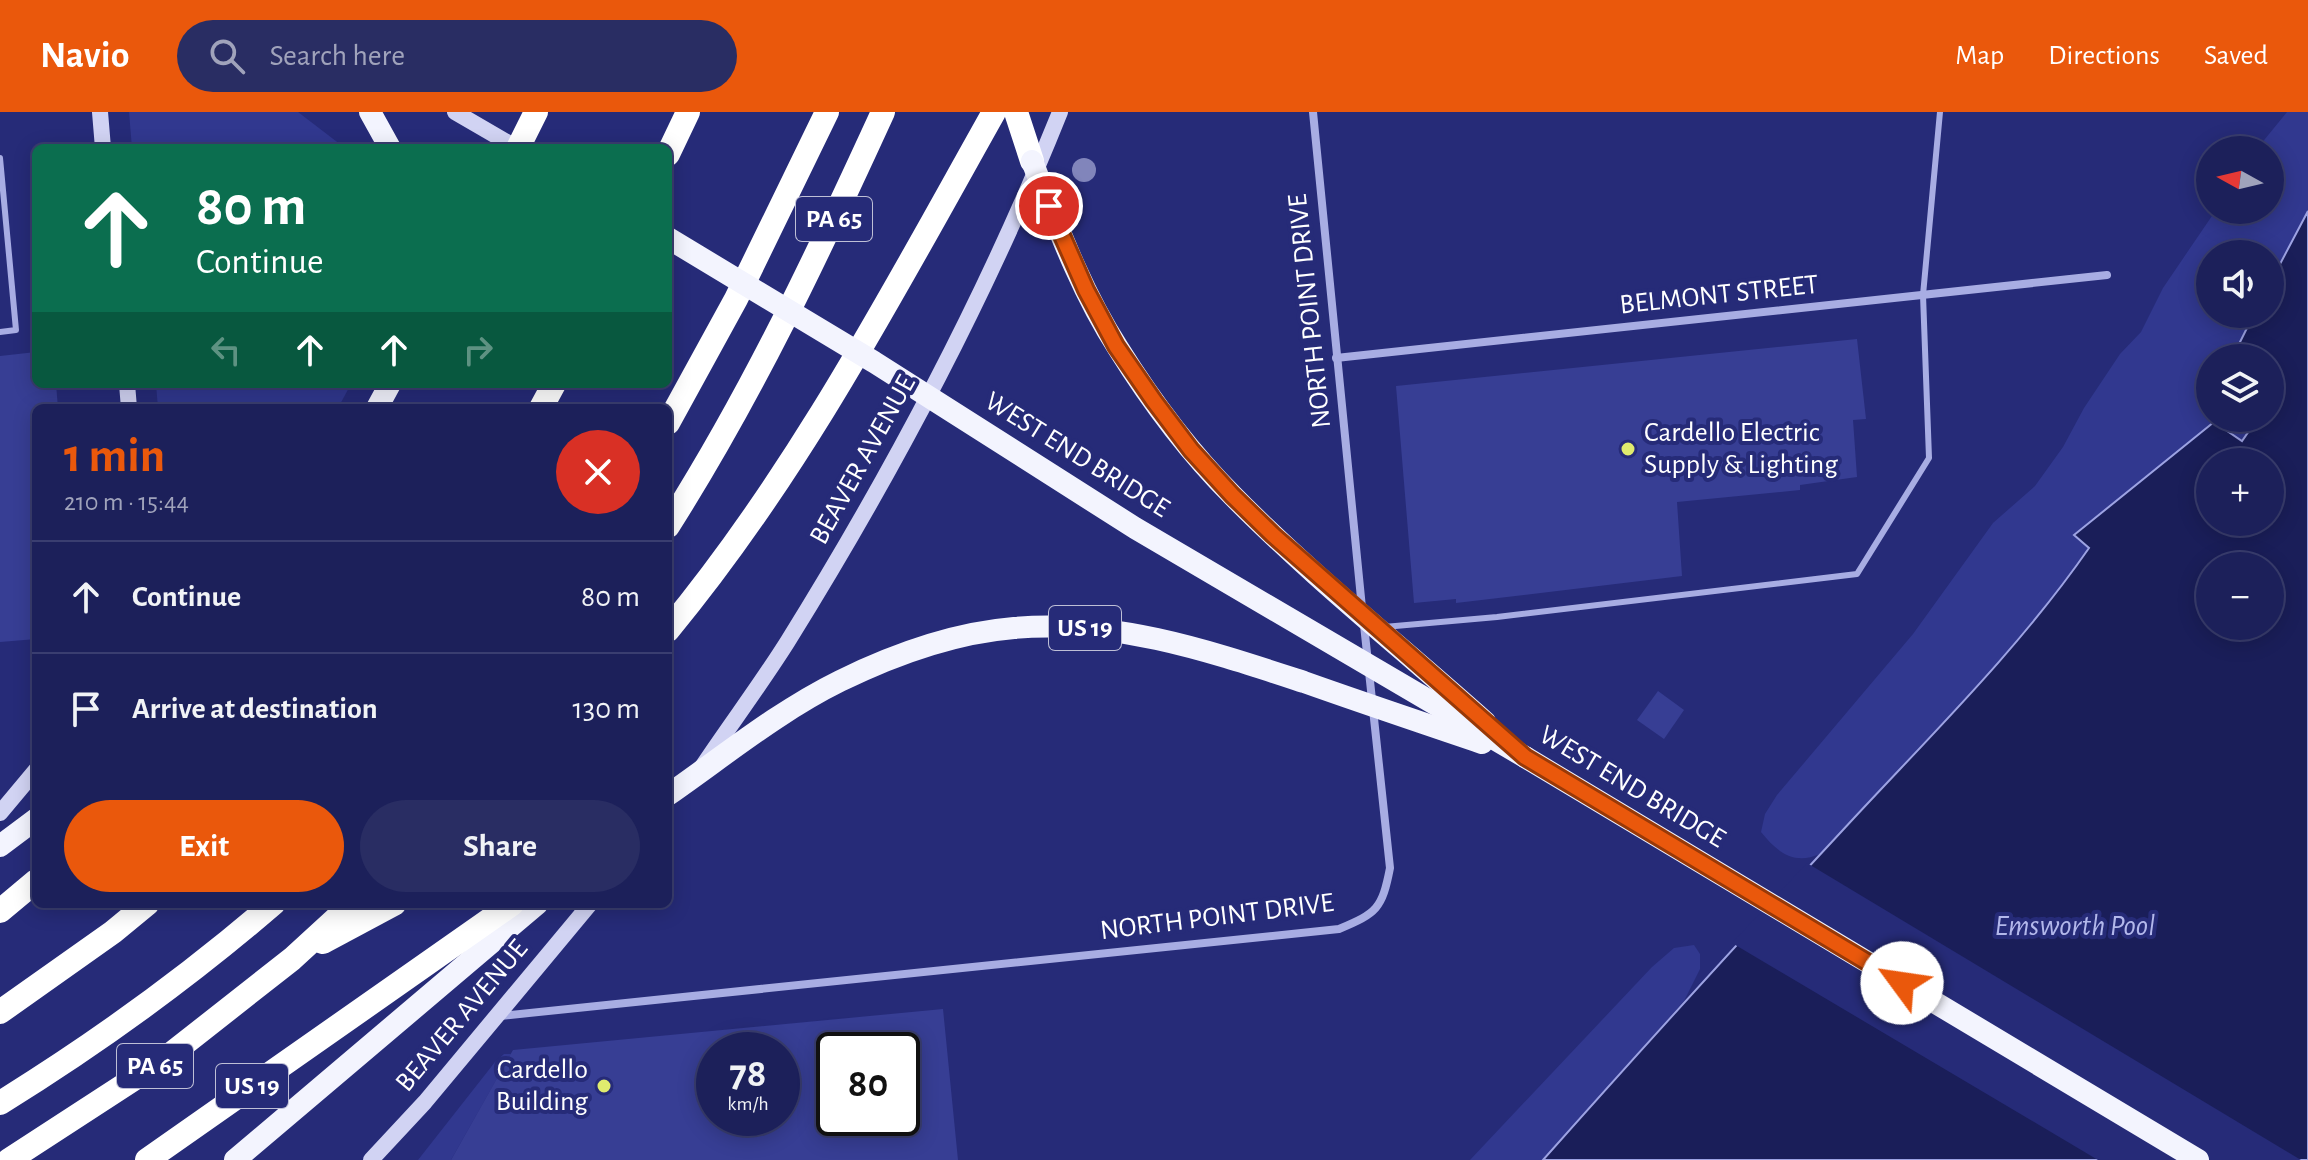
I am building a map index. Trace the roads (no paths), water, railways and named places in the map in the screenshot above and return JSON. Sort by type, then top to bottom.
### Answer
[{"type":"highway","points":[[370,112],[388,144]]},
{"type":"highway","points":[[519,144],[536,112]]},
{"type":"highway","points":[[672,146],[688,112]]},
{"type":"highway","points":[[672,416],[736,299],[827,112]]},
{"type":"highway","name":"PA 65","points":[[672,519],[738,409],[783,324],[883,112]]},
{"type":"highway","points":[[672,625],[750,521],[808,436],[855,359],[994,112]]},
{"type":"highway","points":[[1016,112],[1032,161],[1086,290],[1116,346],[1191,450],[1273,535],[1525,757]]},
{"type":"highway","points":[[1027,112],[1032,161]]},
{"type":"highway","name":"WEST END BRIDGE","points":[[672,240],[874,362],[1135,528],[1525,757],[2198,1160]]},
{"type":"highway","name":"US 19","points":[[672,792],[789,710],[838,682],[931,644],[973,633],[1014,628],[1094,628],[1177,643],[1224,655],[1525,757]]},
{"type":"highway","points":[[0,846],[32,822]]},
{"type":"highway","points":[[0,911],[32,884]]},
{"type":"highway","points":[[0,1012],[142,908]]},
{"type":"highway","points":[[0,1103],[135,1015],[268,908]]},
{"type":"highway","name":"PA 65","points":[[9,1160],[166,1058],[292,959],[348,908]]},
{"type":"highway","points":[[292,959],[387,908]]},
{"type":"highway","name":"US 19","points":[[147,1160],[506,908]]},
{"type":"highway","points":[[235,1160],[532,908]]},
{"type":"main road","points":[[100,112],[103,144]]},
{"type":"main road","points":[[455,112],[510,144]]},
{"type":"main road","name":"BEAVER AVENUE","points":[[672,803],[699,770],[786,644],[907,438],[990,276],[1060,112]]},
{"type":"main road","points":[[0,813],[32,775]]},
{"type":"main road","name":"BEAVER AVENUE","points":[[371,1160],[499,1016],[587,908]]},
{"type":"street","name":"NORTH POINT DRIVE","points":[[499,1016],[1339,929],[1364,918],[1384,899],[1390,868],[1313,112]]},
{"type":"street","name":"BELMONT STREET","points":[[1336,358],[2107,275]]},
{"type":"lane","points":[[1365,629],[1497,617],[1857,574],[1929,458],[1923,295],[1940,112]]},
{"type":"lane","points":[[0,158],[16,330],[0,332]]},
{"type":"water","name":"Emsworth Pool","points":[[2308,211],[2308,1160],[1543,1160],[2006,654],[2089,548],[2074,535],[2202,432],[2229,432],[2242,441],[2248,432],[2284,432],[2284,344],[2239,344],[2247,328],[2284,328],[2284,256]]},
{"type":"place","name":"Cardello Electric Supply & Lighting","points":[[1628,449]]},
{"type":"place","name":"Cardello Building","points":[[604,1086]]}]
